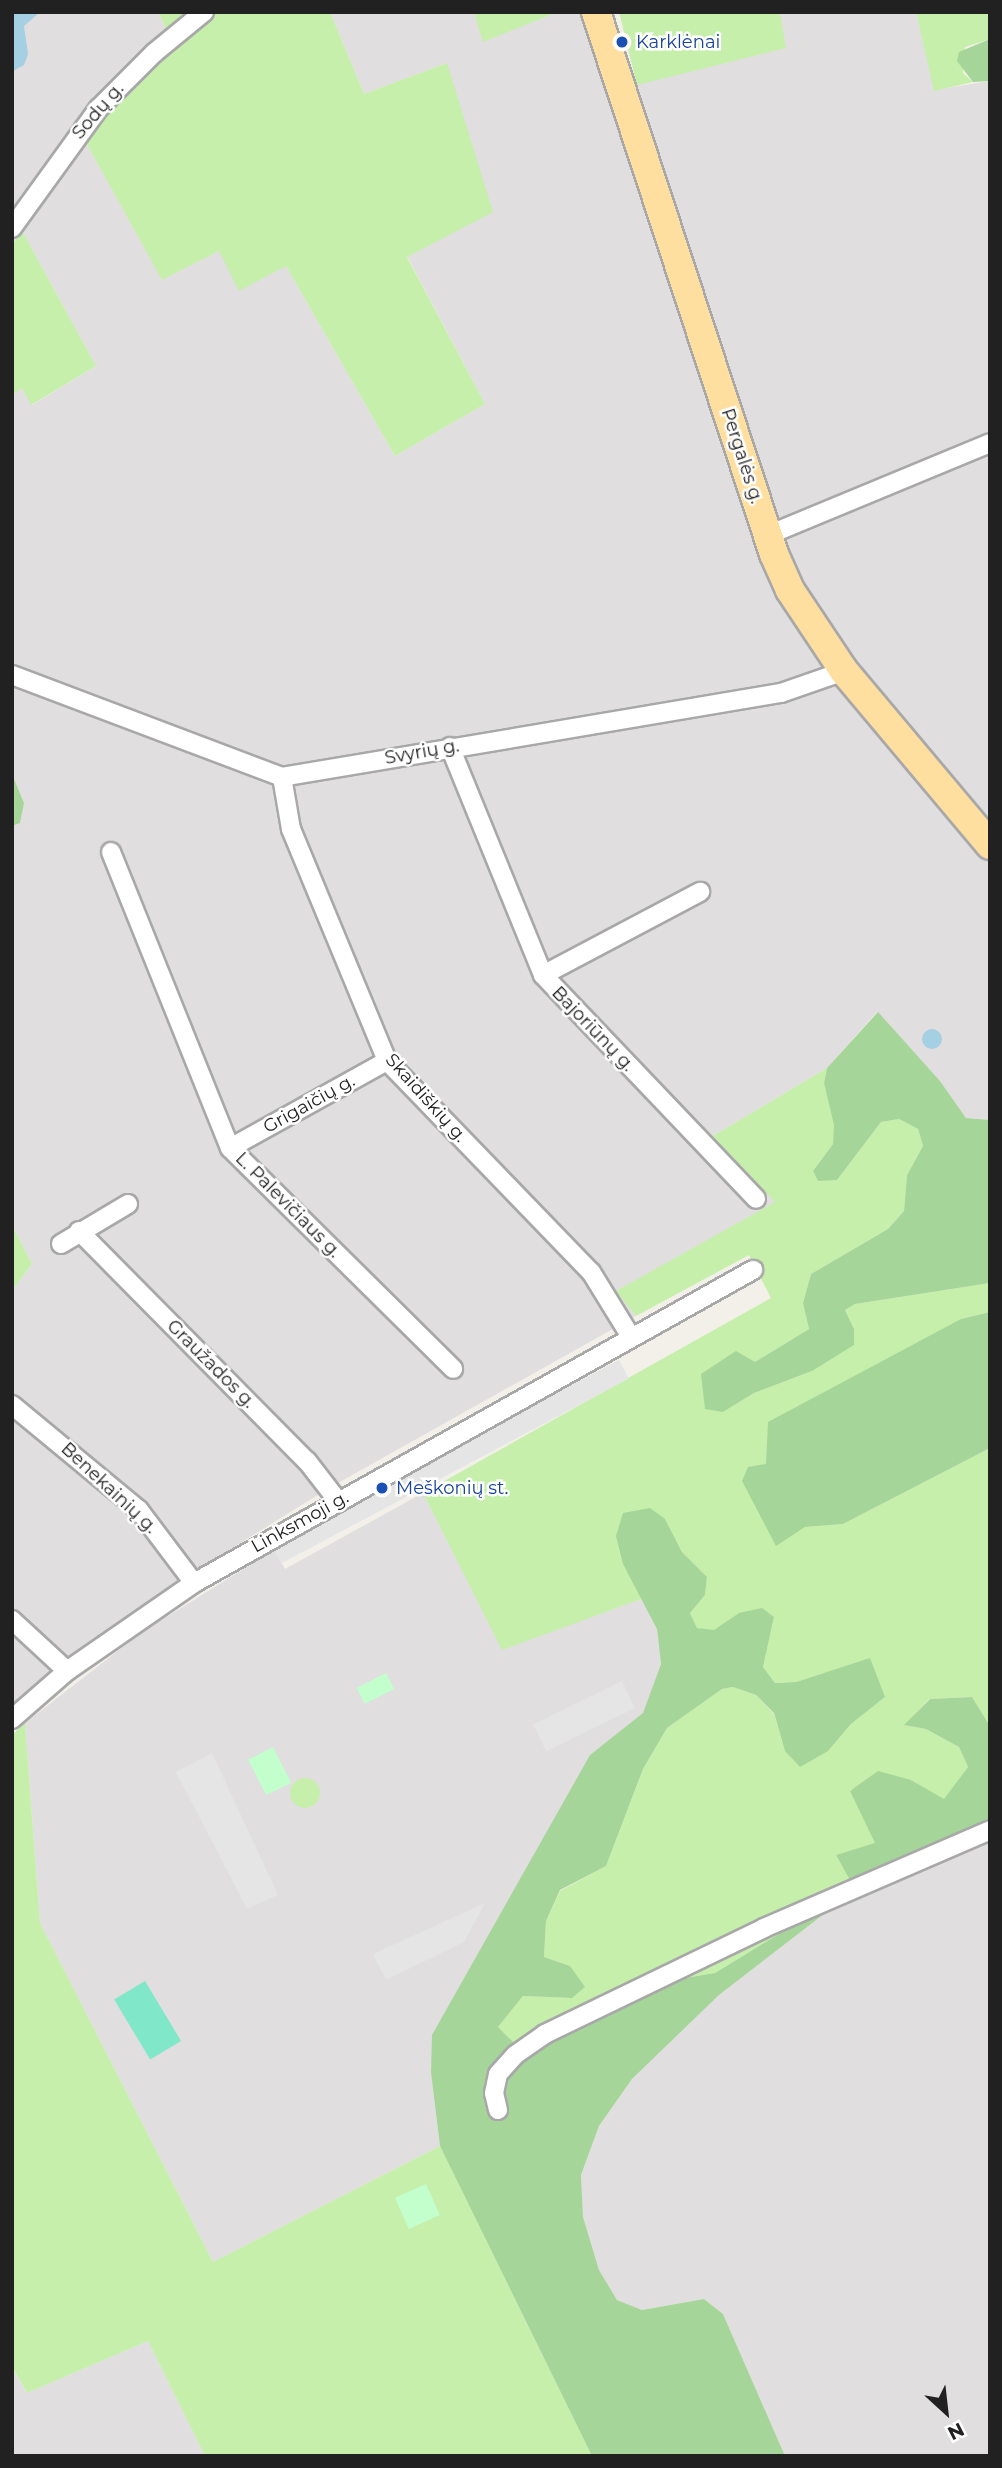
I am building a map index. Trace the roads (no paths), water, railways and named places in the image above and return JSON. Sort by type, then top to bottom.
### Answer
[{"type":"main road","name":"Pergalės g.","points":[[596,12],[768,535],[804,617],[844,671],[990,845]]},
{"type":"street","name":"Sodų g.","points":[[12,228],[99,108],[154,53],[204,12]]},
{"type":"street","points":[[768,535],[990,443]]},
{"type":"street","name":"Svyrių g.","points":[[282,777],[470,743],[781,693],[844,671]]},
{"type":"street","points":[[12,675],[282,777]]},
{"type":"street","name":"Bajoriūnų g.","points":[[450,747],[543,975],[756,1199]]},
{"type":"street","name":"Skaidiškių g.","points":[[282,777],[291,829],[387,1060],[591,1272],[631,1337]]},
{"type":"street","name":"L. Palevičiaus g.","points":[[111,852],[230,1148],[453,1369]]},
{"type":"street","points":[[543,975],[701,892]]},
{"type":"street","name":"Grigaičių g.","points":[[230,1148],[387,1060]]},
{"type":"street","points":[[61,1244],[128,1204]]},
{"type":"street","name":"Graužados g.","points":[[79,1231],[306,1461],[338,1500]]},
{"type":"street","name":"Linksmoji g.","points":[[12,1719],[67,1671],[194,1583],[753,1270]]},
{"type":"street","name":"Benekainių g.","points":[[12,1405],[139,1510],[194,1583]]},
{"type":"street","points":[[12,1620],[67,1671]]},
{"type":"street","points":[[498,2110],[494,2093],[498,2074],[515,2055],[545,2034],[764,1928],[990,1830]]},
{"type":"water","points":[[12,12],[40,12],[24,26],[28,54],[24,65],[13,71]]},
{"type":"water","points":[[932,1029],[939,1032],[942,1039],[939,1046],[932,1049],[925,1046],[922,1039],[925,1032]]},
{"type":"place","name":"Karklėnai","points":[[622,42]]},
{"type":"place","name":"Meškonių st.","points":[[382,1488]]}]
